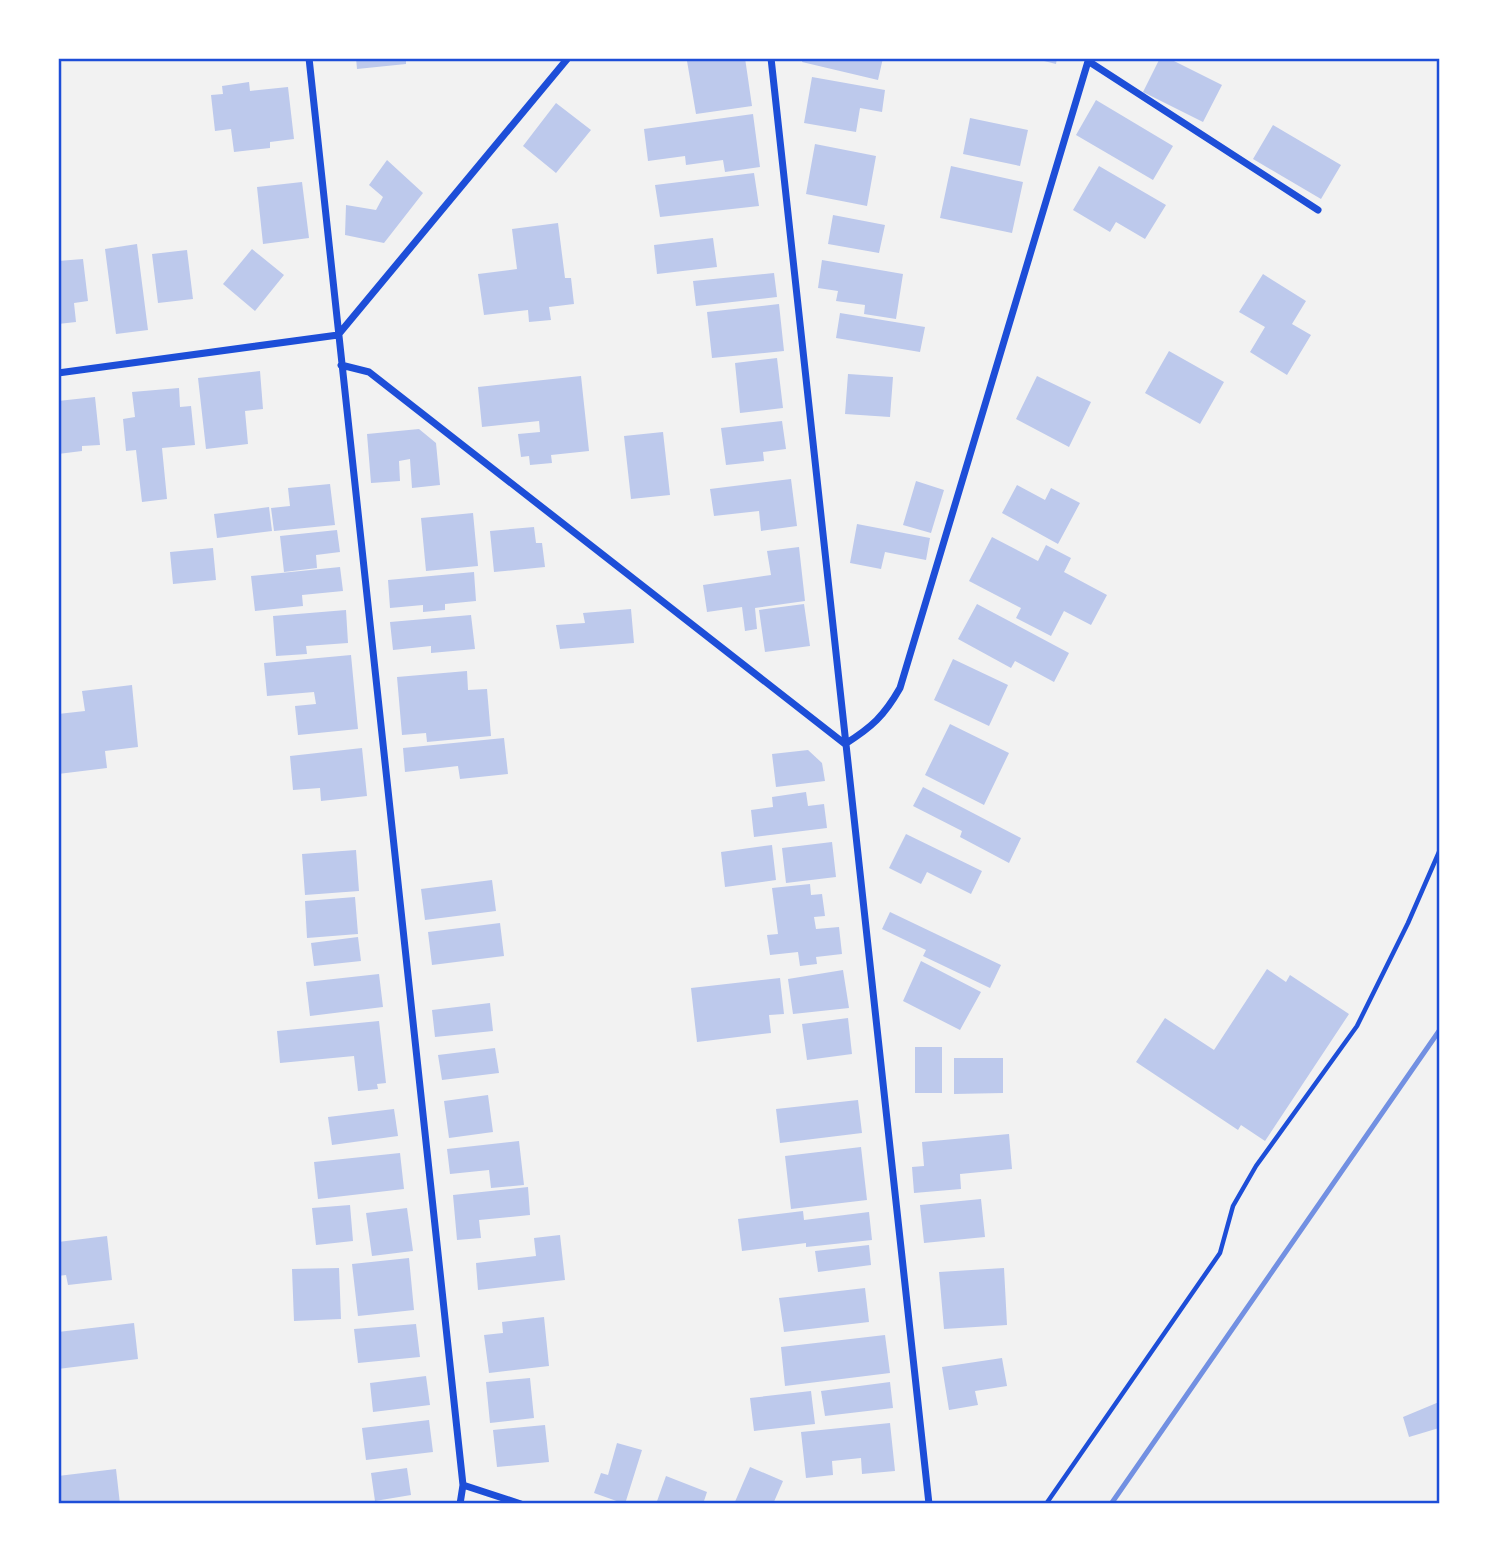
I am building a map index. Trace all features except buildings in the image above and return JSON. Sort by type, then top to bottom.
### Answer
[{"type":"street","points":[[309,58],[463,1485],[460,1504]]},
{"type":"street","points":[[58,373],[338,335],[568,58]]},
{"type":"street","points":[[771,58],[929,1504]]},
{"type":"street","points":[[845,744],[871,728],[888,711],[900,688],[1088,59],[1318,210]]},
{"type":"street","points":[[341,365],[369,372],[845,744]]},
{"type":"street","points":[[463,1485],[521,1504]]},
{"type":"path","points":[[1046,1504],[1220,1253],[1233,1206],[1256,1166],[1357,1027],[1409,923],[1439,852]]},
{"type":"railway","points":[[1111,1504],[1439,1031]]}]
